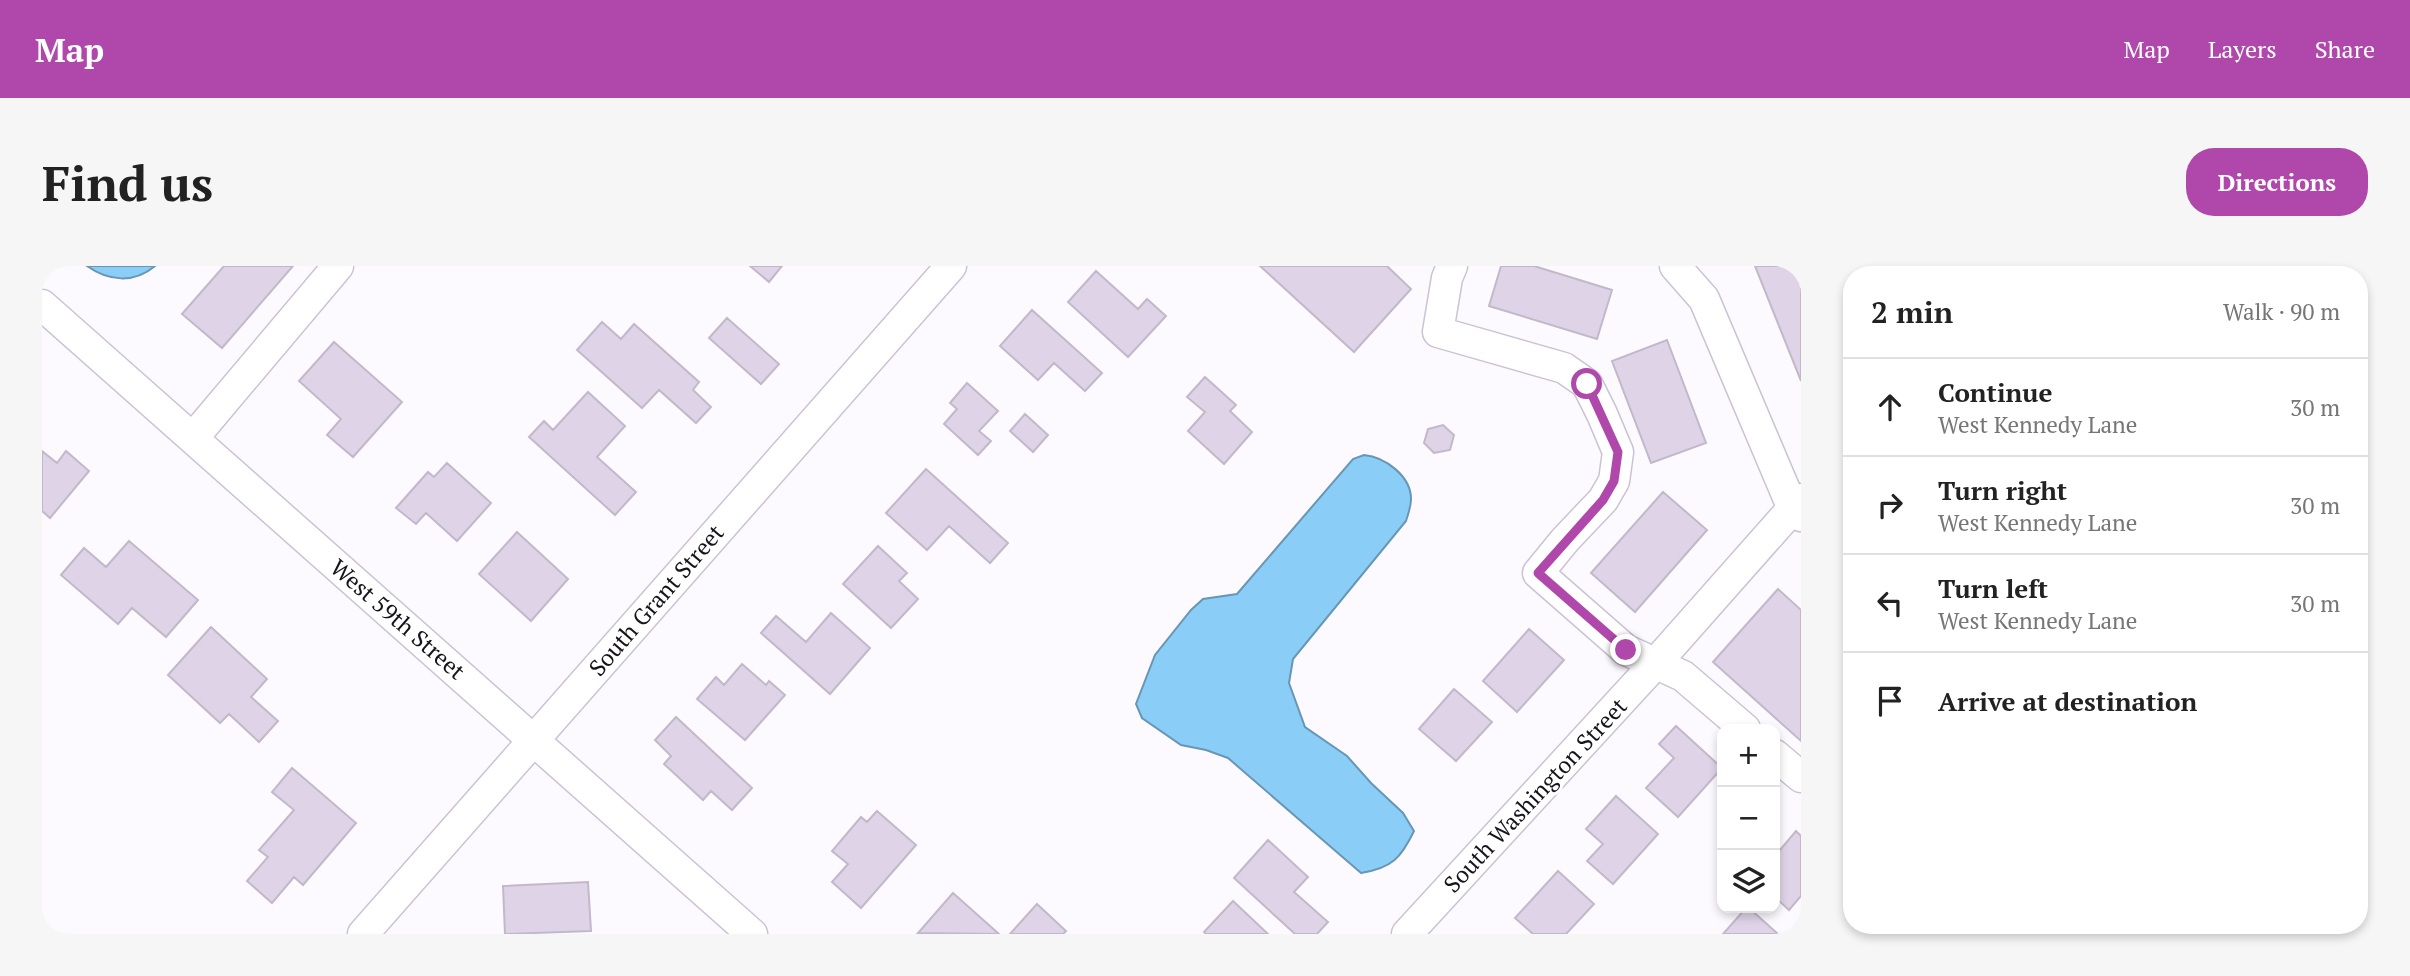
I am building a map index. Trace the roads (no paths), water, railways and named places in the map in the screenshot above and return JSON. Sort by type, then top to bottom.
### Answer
[{"type":"street","points":[[193,438],[338,266]]},
{"type":"street","name":"South Grant Street","points":[[363,934],[951,266]]},
{"type":"street","points":[[1452,266],[1447,278],[1438,332],[1564,368],[1587,384],[1618,452],[1614,481],[1603,500],[1538,573],[1626,650],[1683,676],[1739,724]]},
{"type":"street","points":[[1675,266],[1704,299],[1798,508]]},
{"type":"street","name":"West 59th Street","points":[[42,305],[534,738],[752,934]]},
{"type":"street","name":"South Washington Street","points":[[1407,934],[1798,508]]},
{"type":"street","points":[[1780,759],[1801,778]]},
{"type":"water","points":[[87,266],[155,266],[138,276],[121,278],[104,275]]},
{"type":"water","points":[[1364,455],[1380,459],[1402,475],[1411,499],[1407,519],[1293,659],[1289,683],[1305,727],[1347,756],[1403,813],[1414,831],[1400,855],[1388,865],[1361,873],[1228,758],[1181,745],[1142,718],[1136,704],[1155,655],[1191,610],[1203,599],[1237,594],[1353,459]]}]
